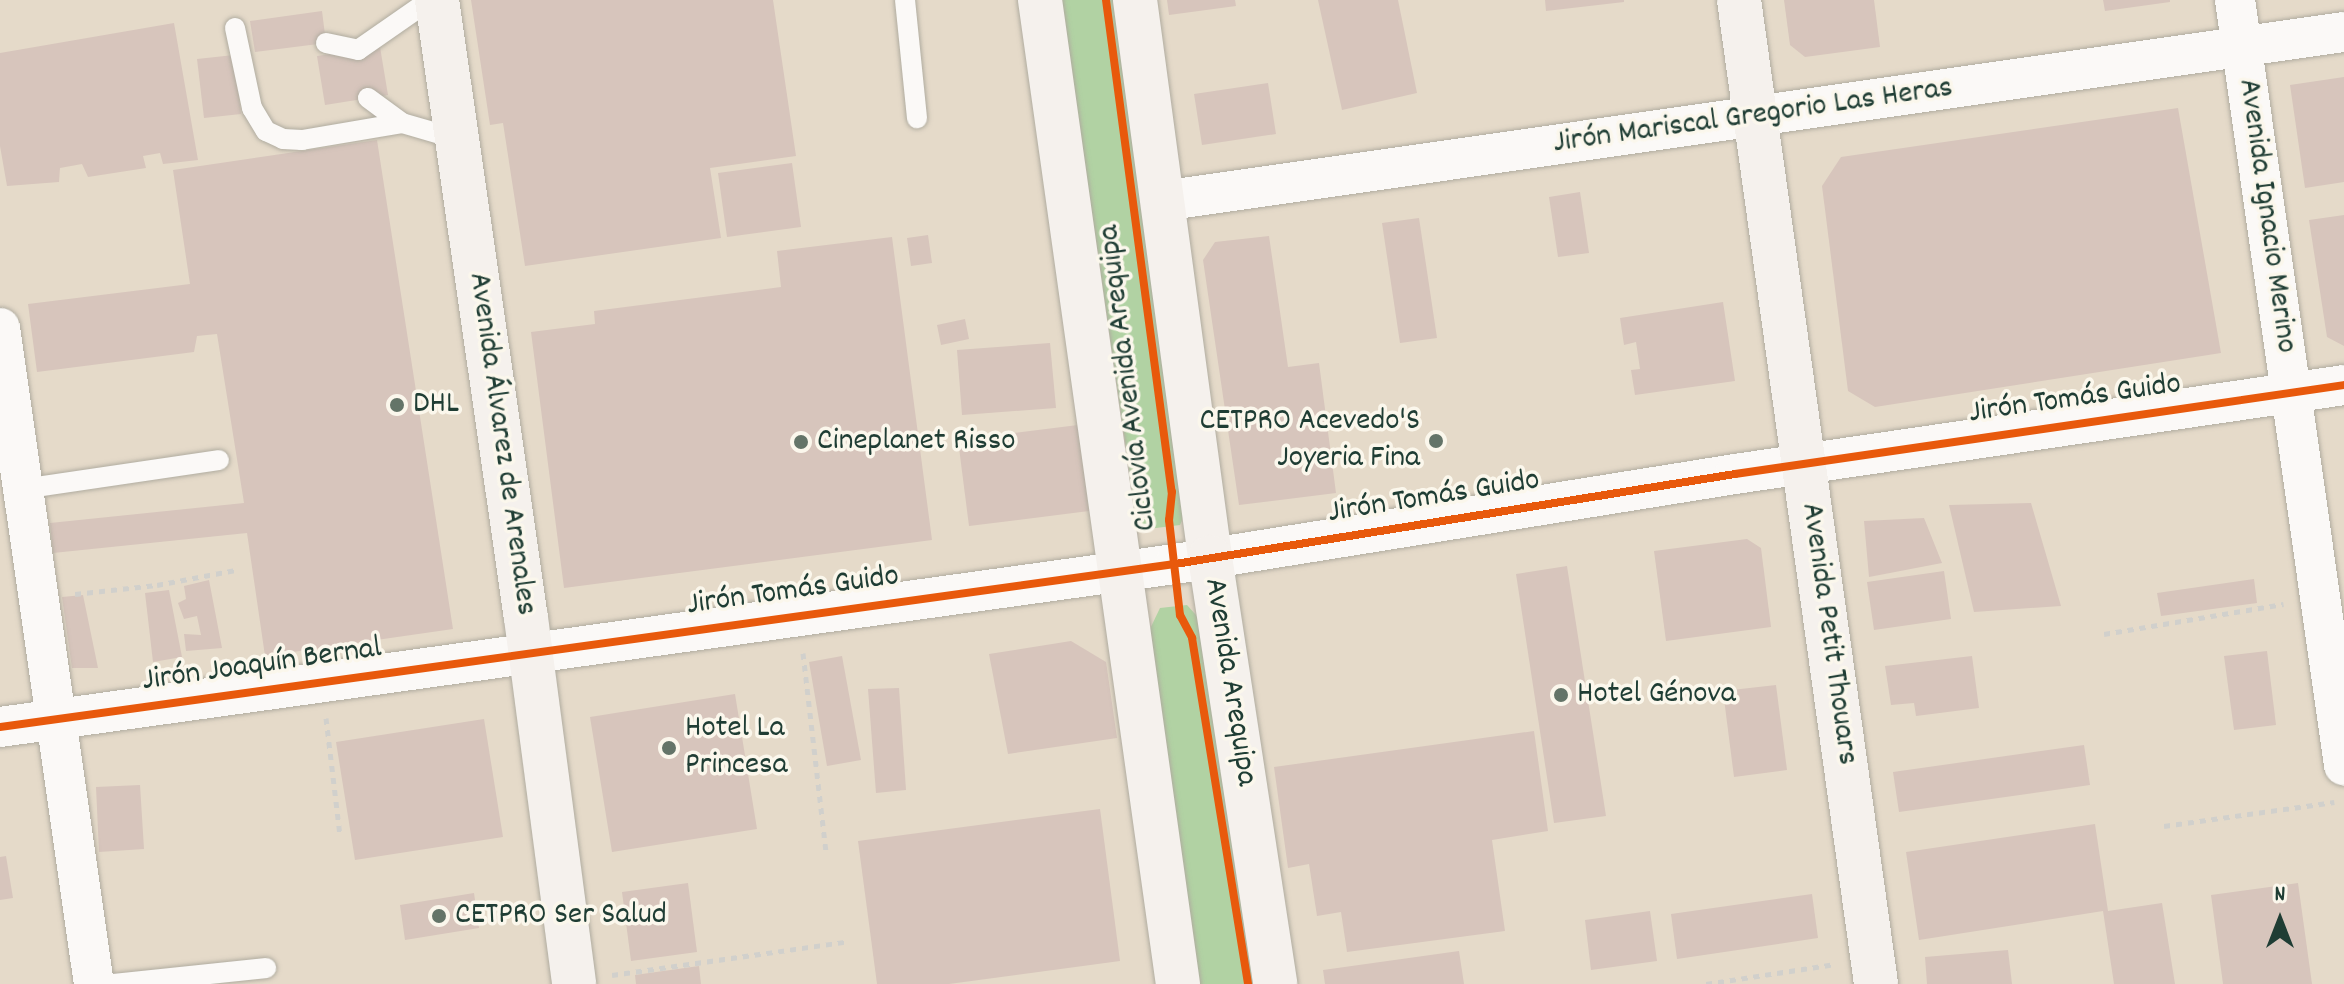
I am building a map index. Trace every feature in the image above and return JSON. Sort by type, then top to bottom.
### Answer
[{"type":"main road","name":"Avenida Álvarez de Arenales","points":[[437,0],[531,652],[573,982]]},
{"type":"main road","points":[[1040,0],[1178,984]]},
{"type":"main road","name":"Avenida Arequipa","points":[[1135,0],[1210,557],[1275,984]]},
{"type":"main road","name":"Avenida Petit Thouars","points":[[1739,0],[1874,971]]},
{"type":"street","name":"Avenida Ignacio Merino","points":[[2235,0],[2344,765]]},
{"type":"street","name":"Jirón Mariscal Gregorio Las Heras","points":[[1162,201],[2344,32]]},
{"type":"street","points":[[0,328],[94,984]]},
{"type":"street","name":"Jirón Tomás Guido","points":[[531,652],[1121,572],[1805,463],[2344,385]]},
{"type":"street","name":"Jirón Joaquín Bernal","points":[[0,727],[531,652]]},
{"type":"lane","points":[[326,43],[358,50],[430,0]]},
{"type":"lane","points":[[905,0],[917,118]]},
{"type":"lane","points":[[235,28],[252,108],[266,131],[283,139],[302,140],[402,123]]},
{"type":"lane","points":[[368,98],[402,123],[457,139]]},
{"type":"lane","points":[[23,489],[219,460]]},
{"type":"lane","points":[[114,984],[266,968]]},
{"type":"path","points":[[38,598],[157,585],[236,570]]},
{"type":"path","points":[[2104,634],[2320,598]]},
{"type":"path","points":[[799,616],[826,851]]},
{"type":"path","points":[[321,682],[340,836]]},
{"type":"path","points":[[2164,826],[2344,801]]},
{"type":"path","points":[[573,982],[845,942]]},
{"type":"path","points":[[1706,984],[1874,971]]},
{"type":"green space","points":[[1061,0],[1119,0],[1186,511],[1180,525],[1148,529],[1136,517]]},
{"type":"green space","points":[[1187,605],[1204,624],[1258,984],[1198,984],[1149,631],[1160,608]]},
{"type":"building","points":[[471,0],[773,0],[796,156],[710,168],[721,238],[525,266],[503,123],[490,125]]},
{"type":"building","points":[[1167,0],[1235,0],[1236,6],[1169,15]]},
{"type":"building","points":[[1318,0],[1398,0],[1417,93],[1342,110]]},
{"type":"building","points":[[1545,0],[1624,0],[1624,2],[1546,11]]},
{"type":"building","points":[[1784,0],[1874,0],[1880,47],[1805,57],[1790,45]]},
{"type":"building","points":[[2103,0],[2170,0],[2170,2],[2105,11]]},
{"type":"building","points":[[322,11],[326,43],[255,52],[250,21]]},
{"type":"building","points":[[174,23],[198,160],[163,164],[160,153],[143,156],[146,168],[88,177],[82,164],[60,168],[59,182],[7,186],[0,146],[0,53]]},
{"type":"building","points":[[380,47],[388,95],[325,105],[317,56]]},
{"type":"building","points":[[234,55],[241,114],[204,118],[197,59]]},
{"type":"building","points":[[2344,77],[2344,182],[2305,188],[2290,85]]},
{"type":"building","points":[[1268,83],[1276,134],[1202,145],[1194,94]]},
{"type":"building","points":[[2178,108],[2221,353],[1875,407],[1848,391],[1822,186],[1841,157]]},
{"type":"building","points":[[377,140],[453,629],[265,656],[247,533],[53,553],[50,523],[244,503],[217,334],[197,336],[194,352],[37,372],[28,304],[190,284],[173,170]]},
{"type":"building","points":[[792,163],[801,227],[727,237],[718,173]]},
{"type":"building","points":[[1580,192],[1589,253],[1558,257],[1549,197]]},
{"type":"building","points":[[2344,215],[2344,346],[2327,337],[2309,220]]},
{"type":"building","points":[[1419,218],[1437,338],[1400,343],[1382,223]]},
{"type":"building","points":[[928,235],[932,263],[911,266],[907,238]]},
{"type":"building","points":[[1269,236],[1288,367],[1319,363],[1336,493],[1239,505],[1203,260],[1215,242]]},
{"type":"building","points":[[892,237],[932,540],[564,588],[531,332],[595,324],[594,311],[781,287],[777,251]]},
{"type":"building","points":[[1723,302],[1735,381],[1635,395],[1631,370],[1640,369],[1636,342],[1624,345],[1620,318]]},
{"type":"building","points":[[965,319],[969,339],[941,345],[937,325]]},
{"type":"building","points":[[1050,343],[1056,408],[962,415],[957,350]]},
{"type":"building","points":[[1078,425],[1089,511],[969,526],[958,440]]},
{"type":"building","points":[[2031,503],[2061,606],[1974,612],[1949,505]]},
{"type":"building","points":[[1924,518],[1942,563],[1869,577],[1864,521]]},
{"type":"building","points":[[1747,539],[1761,548],[1771,627],[1666,641],[1654,551]]},
{"type":"building","name":"Hotel Génova","points":[[1567,566],[1606,816],[1554,823],[1516,574]]},
{"type":"building","points":[[1944,571],[1951,619],[1874,630],[1867,582]]},
{"type":"building","points":[[2254,579],[2257,603],[2161,616],[2157,593]]},
{"type":"building","points":[[209,580],[222,648],[186,651],[184,634],[201,635],[197,616],[184,619],[178,603],[186,599],[184,586]]},
{"type":"building","points":[[169,590],[182,657],[153,662],[145,593]]},
{"type":"building","points":[[83,595],[98,668],[72,668],[62,597]]},
{"type":"building","points":[[1071,641],[1106,662],[1117,738],[1008,754],[989,654]]},
{"type":"building","points":[[2267,651],[2276,725],[2234,730],[2224,656]]},
{"type":"building","points":[[842,656],[861,760],[827,766],[809,662]]},
{"type":"building","points":[[1972,656],[1979,708],[1916,716],[1914,703],[1891,705],[1885,666]]},
{"type":"building","points":[[1776,685],[1787,770],[1734,777],[1723,691]]},
{"type":"building","points":[[899,688],[906,790],[876,793],[868,689]]},
{"type":"building","name":"Hotel La Princesa","points":[[735,694],[757,829],[612,852],[590,717]]},
{"type":"building","points":[[484,719],[503,837],[355,860],[336,742]]},
{"type":"building","points":[[1534,731],[1548,831],[1492,840],[1505,931],[1347,952],[1341,912],[1317,916],[1309,864],[1288,868],[1274,767]]},
{"type":"building","points":[[2084,745],[2090,785],[1899,812],[1893,772]]},
{"type":"building","points":[[140,785],[144,849],[99,852],[96,787]]},
{"type":"building","points":[[1100,809],[1120,961],[949,984],[877,984],[858,841]]},
{"type":"building","points":[[2095,824],[2108,911],[2162,903],[2175,984],[2114,984],[2103,911],[1919,940],[1906,852]]},
{"type":"building","points":[[6,856],[13,898],[0,900],[0,857]]},
{"type":"building","points":[[688,883],[697,952],[631,961],[622,892]]},
{"type":"building","points":[[2298,883],[2312,984],[2223,984],[2211,895]]},
{"type":"building","name":"CETPRO Ser Salud","points":[[474,893],[479,928],[405,940],[400,905]]},
{"type":"building","points":[[1812,894],[1818,938],[1677,959],[1671,914]]},
{"type":"building","points":[[1650,911],[1657,961],[1591,970],[1585,920]]},
{"type":"building","points":[[2008,950],[2012,984],[1927,984],[1925,957]]},
{"type":"building","points":[[1459,951],[1464,984],[1325,984],[1323,970]]},
{"type":"building","points":[[699,966],[701,984],[636,984],[635,975]]},
{"type":"cycle path","name":"Ciclovía Avenida Arequipa","points":[[1106,0],[1172,492],[1169,520],[1180,615],[1192,638],[1248,984]]},
{"type":"cycle path","points":[[0,727],[1175,564],[1735,474],[2344,385]]},
{"type":"place","name":"DHL","points":[[397,405]]},
{"type":"place","name":"CETPRO Acevedo'S Joyeria Fina","points":[[1436,441]]},
{"type":"place","name":"Cineplanet Risso","points":[[801,442]]},
{"type":"place","name":"Hotel Génova","points":[[1561,695]]},
{"type":"place","name":"Hotel La Princesa","points":[[669,748]]},
{"type":"place","name":"CETPRO Ser Salud","points":[[439,916]]}]
